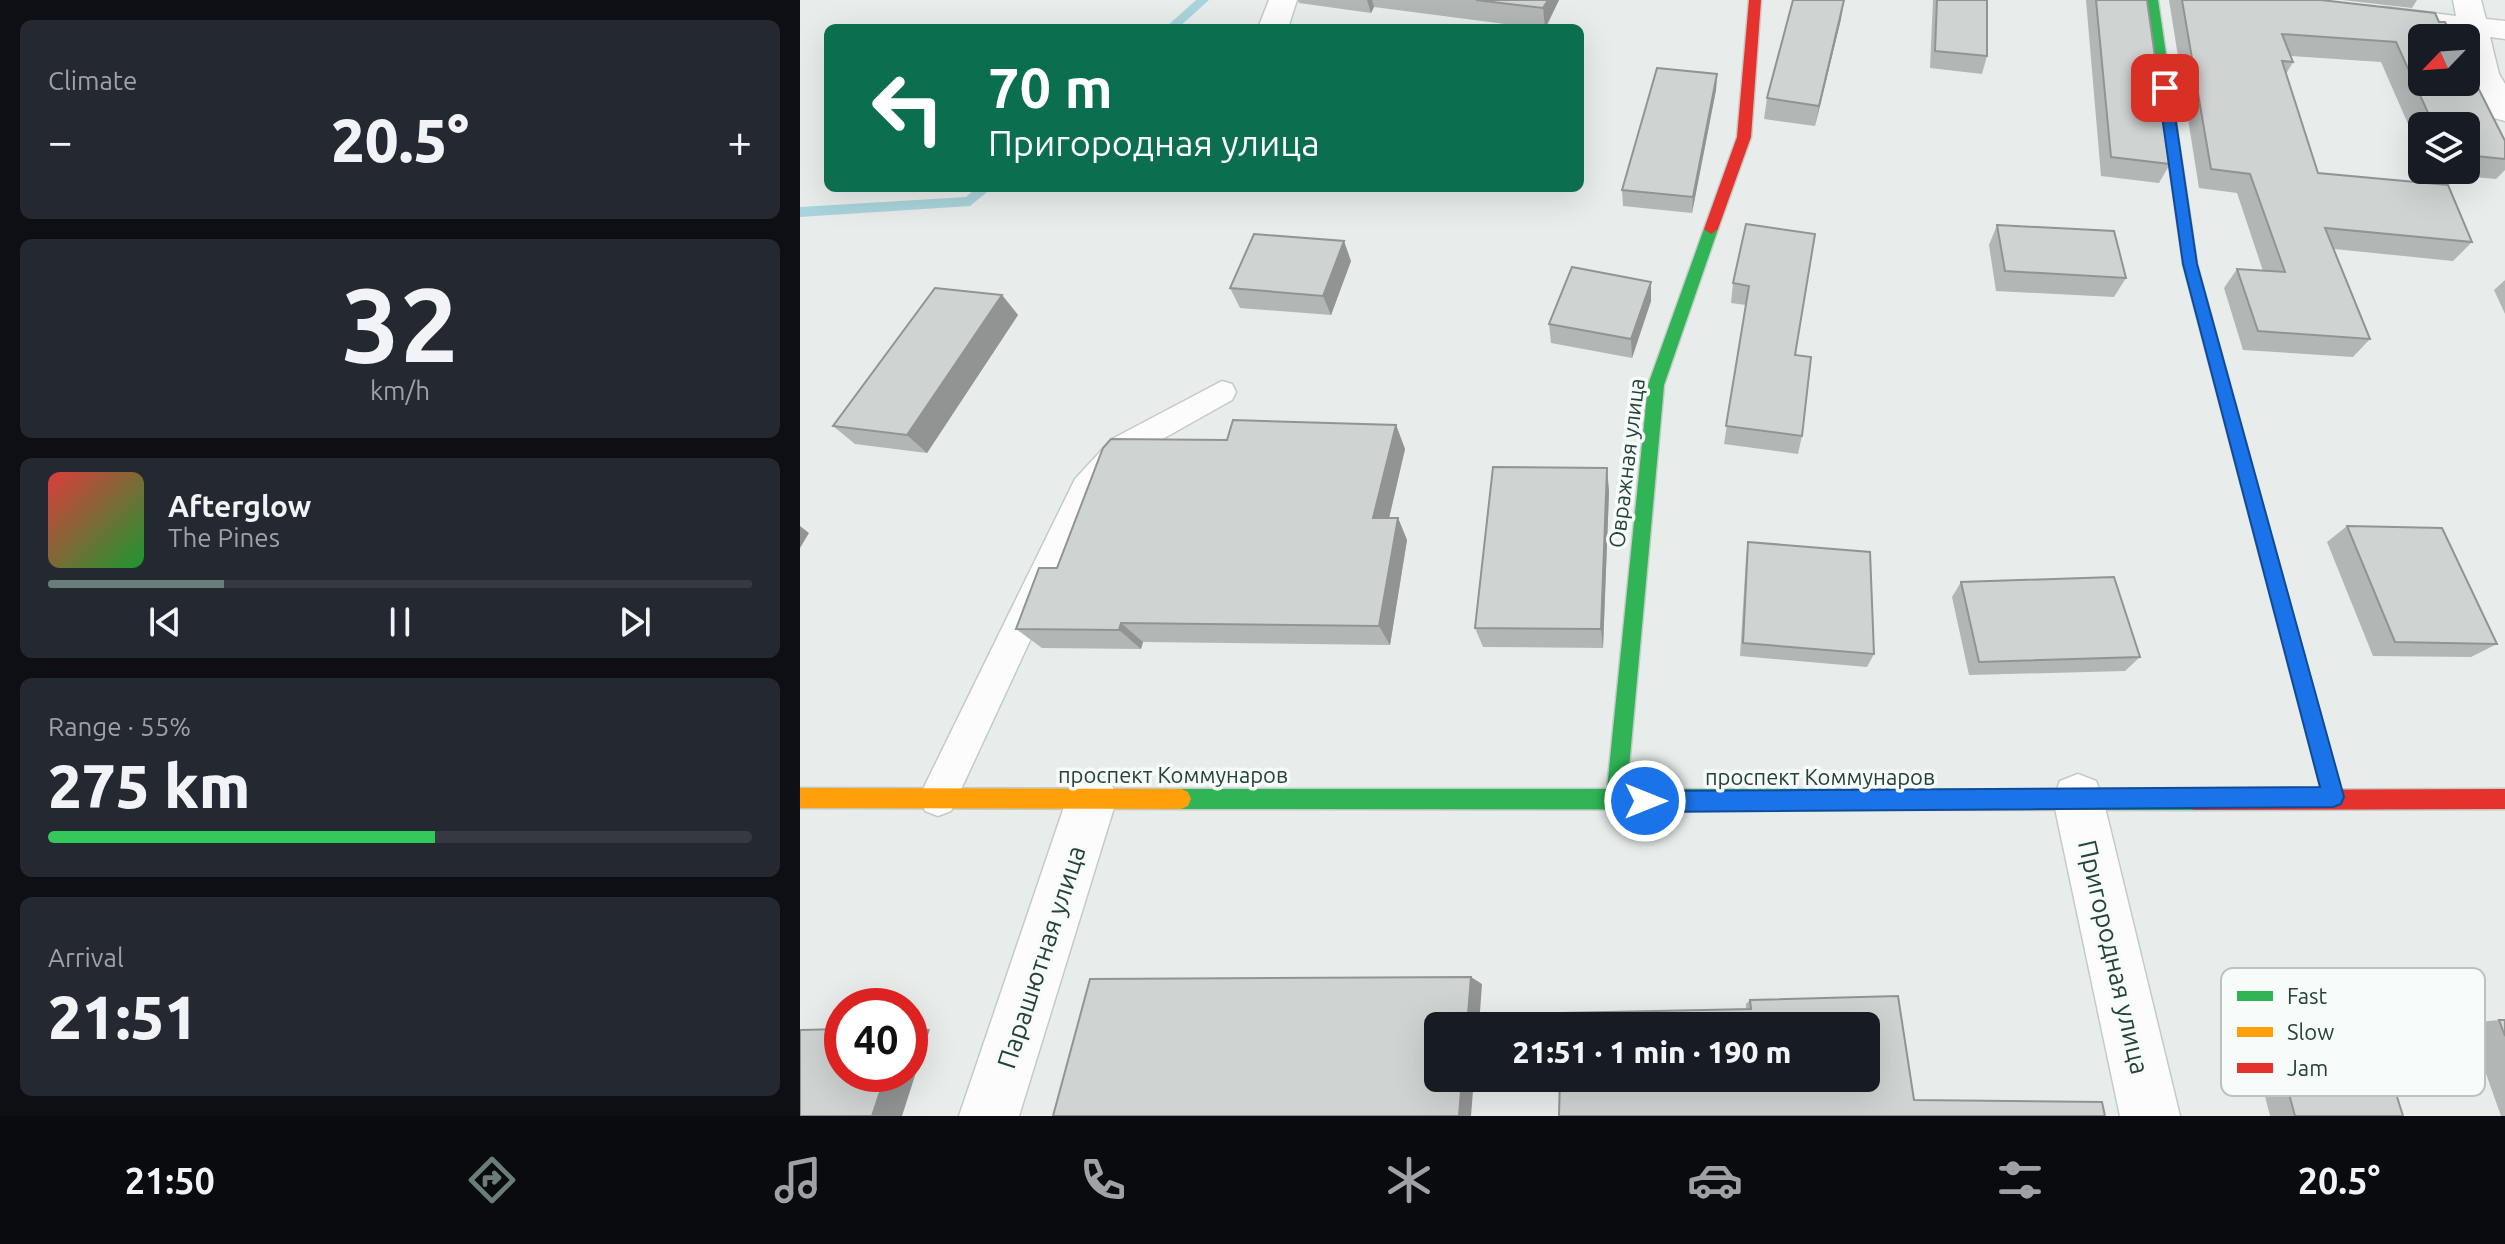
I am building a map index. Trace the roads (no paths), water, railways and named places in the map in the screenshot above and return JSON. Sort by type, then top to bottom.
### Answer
[{"type":"street","points":[[1274,24],[1283,0]]},
{"type":"street","name":"Овражная улица","points":[[1616,801],[1656,385],[1744,137],[1755,0]]},
{"type":"street","points":[[2152,0],[2190,264],[2333,797]]},
{"type":"street","points":[[2363,14],[2470,13],[2505,30]]},
{"type":"street","points":[[2470,13],[2484,74],[2505,111]]},
{"type":"street","name":"проспект Коммунаров","points":[[800,798],[1616,801],[2505,799]]},
{"type":"street","name":"Парашютная улица","points":[[989,1116],[1092,798]]},
{"type":"street","name":"Пригородная улица","points":[[2078,799],[2150,1116]]},
{"type":"lane","points":[[938,798],[1086,488],[1123,447],[1222,392]]},
{"type":"waterway","points":[[1176,24],[1203,0]]},
{"type":"waterway","points":[[800,212],[970,201],[980,192]]}]
